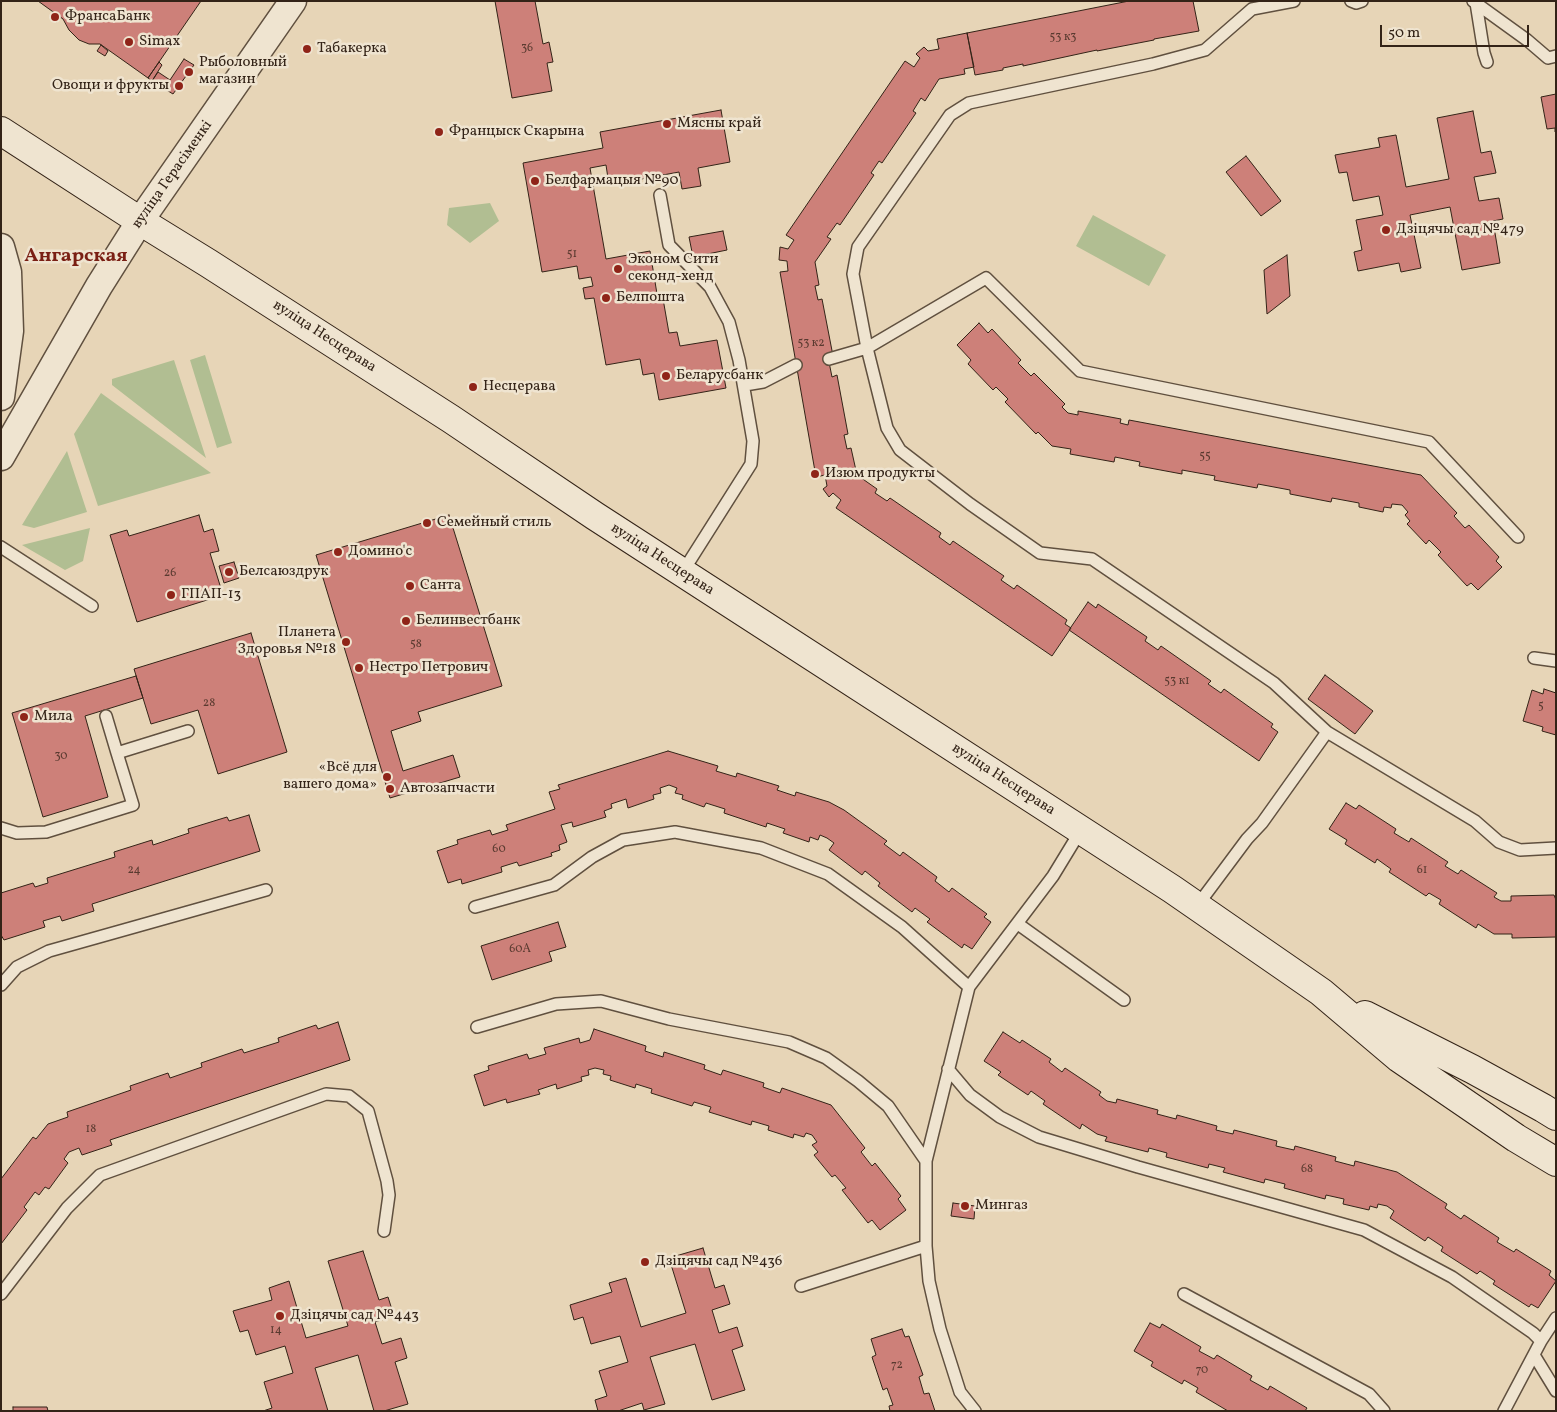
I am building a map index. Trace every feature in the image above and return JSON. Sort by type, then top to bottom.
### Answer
[{"type":"main road","name":"вуліца Несцерава","points":[[1,131],[443,414],[682,573],[1081,830],[1321,992]]},
{"type":"main road","points":[[1321,992],[1472,1069],[1550,1112]]},
{"type":"main road","points":[[1321,992],[1399,1058],[1516,1138],[1556,1162]]},
{"type":"main road","points":[[1516,1138],[1512,1117],[1518,1110],[1529,1107],[1550,1112]]},
{"type":"street","name":"вуліца Герасіменкі","points":[[1,457],[99,286],[140,221],[293,1]]},
{"type":"street","points":[[1,247],[8,272],[10,331],[1,397]]},
{"type":"lane","points":[[1294,1],[1252,9],[1206,50],[1152,64],[969,103],[950,115],[858,247],[853,274],[867,348],[887,428],[900,450],[970,504],[1040,553],[1092,558],[1274,683],[1327,732],[1475,821],[1499,842],[1520,850],[1556,848]]},
{"type":"lane","points":[[1351,1],[1362,1]]},
{"type":"lane","points":[[1475,2],[1548,58],[1556,56]]},
{"type":"lane","points":[[1475,2],[1487,62]]},
{"type":"lane","points":[[660,195],[669,246],[710,286],[729,322],[744,385],[753,441],[751,464],[682,573]]},
{"type":"lane","points":[[829,359],[867,348],[986,278],[1080,371],[1429,442],[1518,537]]},
{"type":"lane","points":[[744,385],[763,382],[796,365]]},
{"type":"lane","points":[[1,547],[92,606]]},
{"type":"lane","points":[[1534,658],[1556,661]]},
{"type":"lane","points":[[1,828],[16,833],[46,832],[134,804],[106,716]]},
{"type":"lane","points":[[117,753],[188,731]]},
{"type":"lane","points":[[1196,906],[1247,839],[1262,823],[1327,732]]},
{"type":"lane","points":[[975,1411],[960,1392],[940,1329],[929,1281],[926,1246],[926,1161],[969,988],[1053,876],[1081,830]]},
{"type":"lane","points":[[475,907],[554,885],[592,858],[623,840],[675,832],[761,848],[828,874],[902,927],[969,988]]},
{"type":"lane","points":[[1,985],[17,967],[49,951],[266,890]]},
{"type":"lane","points":[[1018,924],[1124,1000]]},
{"type":"lane","points":[[477,1028],[556,1004],[601,1001],[669,1019],[789,1042],[826,1058],[888,1106],[926,1161]]},
{"type":"lane","points":[[948,1069],[970,1095],[1000,1117],[1038,1137],[1364,1230],[1452,1277],[1541,1340]]},
{"type":"lane","points":[[1,1294],[67,1208],[100,1174],[326,1094],[348,1096],[368,1111],[389,1195],[384,1231]]},
{"type":"lane","points":[[800,1286],[926,1246]]},
{"type":"lane","points":[[1184,1294],[1369,1394],[1384,1411]]},
{"type":"lane","points":[[1504,1411],[1541,1340],[1556,1318]]},
{"type":"lane","points":[[1534,1355],[1556,1391]]},
{"type":"green space","points":[[490,203],[499,221],[470,243],[447,225],[449,208]]},
{"type":"green space","points":[[1093,215],[1166,255],[1149,286],[1076,246]]},
{"type":"green space","points":[[205,355],[232,443],[217,448],[190,360]]},
{"type":"green space","points":[[174,360],[206,458],[112,385],[112,379]]},
{"type":"green space","points":[[101,393],[211,473],[98,506],[74,434]]},
{"type":"green space","points":[[67,451],[87,512],[34,528],[22,525]]},
{"type":"green space","points":[[90,528],[83,561],[65,570],[22,545]]},
{"type":"building","name":"Simax","points":[[38,1],[201,1],[148,78],[100,44],[89,44],[79,40],[69,30],[63,19]]},
{"type":"building","points":[[495,1],[535,1],[543,44],[549,42],[553,62],[547,63],[552,91],[512,98]]},
{"type":"building","points":[[1129,1],[1193,1],[1199,31],[1023,66],[1023,64],[975,75],[967,33]]},
{"type":"building","name":"ФрансаБанк","points":[[53,12],[61,17],[57,22],[50,17]]},
{"type":"building","points":[[967,33],[974,67],[964,69],[965,74],[939,79],[925,101],[921,98],[913,111],[916,113],[882,163],[879,161],[871,173],[874,175],[840,225],[837,223],[827,237],[831,239],[815,262],[819,285],[815,286],[818,300],[822,299],[834,361],[829,362],[832,377],[837,375],[848,434],[844,435],[847,449],[851,448],[857,475],[877,489],[875,493],[887,501],[890,498],[941,533],[939,537],[950,545],[953,541],[1004,576],[1001,580],[1014,589],[1017,585],[1067,620],[1065,624],[1071,628],[1052,656],[836,508],[841,500],[833,493],[829,497],[823,489],[827,486],[825,475],[816,477],[780,272],[788,271],[787,261],[779,260],[780,247],[788,249],[794,240],[786,235],[905,61],[914,67],[920,58],[916,54],[924,47],[928,51],[939,49],[937,39]]},
{"type":"building","points":[[101,45],[108,51],[105,56],[97,51]]},
{"type":"building","points":[[184,59],[194,65],[173,94],[152,81],[158,72],[170,80]]},
{"type":"building","points":[[159,62],[162,65],[152,81],[148,78]]},
{"type":"building","points":[[1556,94],[1555,132],[1555,128],[1547,129],[1541,97]]},
{"type":"building","points":[[721,110],[730,162],[698,168],[701,186],[682,189],[679,172],[609,185],[606,165],[590,168],[606,259],[650,251],[657,294],[662,293],[669,333],[677,332],[680,346],[717,340],[726,388],[659,400],[654,373],[643,375],[640,359],[606,365],[594,298],[585,299],[583,288],[593,286],[591,277],[579,279],[577,266],[542,272],[523,163],[603,148],[600,132]]},
{"type":"building","points":[[1473,111],[1481,153],[1491,151],[1496,173],[1474,177],[1479,201],[1499,198],[1503,219],[1493,221],[1500,263],[1462,270],[1450,207],[1410,215],[1421,268],[1401,272],[1399,263],[1358,271],[1354,252],[1362,250],[1356,220],[1383,215],[1379,196],[1353,201],[1347,172],[1339,173],[1335,155],[1380,147],[1378,138],[1396,135],[1406,187],[1449,179],[1437,118]]},
{"type":"building","points":[[1246,156],[1281,201],[1261,216],[1226,172]]},
{"type":"building","points":[[723,231],[727,250],[693,257],[689,237]]},
{"type":"building","points":[[1287,255],[1290,296],[1267,314],[1264,270]]},
{"type":"building","points":[[979,323],[988,333],[992,329],[1021,360],[1018,363],[1031,376],[1034,373],[1065,404],[1062,407],[1068,413],[1078,415],[1078,411],[1121,419],[1120,423],[1128,425],[1129,420],[1421,475],[1457,513],[1454,516],[1465,528],[1469,525],[1499,557],[1496,561],[1502,567],[1478,590],[1471,583],[1467,586],[1438,555],[1441,552],[1429,540],[1426,544],[1407,524],[1410,521],[1405,515],[1408,512],[1402,505],[1392,504],[1391,508],[1384,507],[1383,512],[1359,507],[1359,503],[1332,498],[1331,502],[1290,494],[1290,490],[1258,484],[1257,488],[1214,480],[1215,476],[1182,470],[1182,474],[1139,466],[1140,462],[1115,457],[1114,462],[1070,454],[1071,449],[1052,446],[1038,432],[1036,434],[1005,402],[1008,399],[996,387],[993,390],[968,364],[971,360],[957,345]]},
{"type":"building","points":[[199,515],[204,532],[213,529],[219,551],[210,553],[223,595],[137,622],[110,535],[127,530],[129,536]]},
{"type":"building","points":[[449,515],[502,686],[418,712],[421,721],[391,731],[403,771],[453,755],[460,777],[390,798],[316,555]]},
{"type":"building","name":"Белсаюздрук","points":[[234,562],[239,578],[224,583],[219,566]]},
{"type":"building","points":[[1088,602],[1096,608],[1098,604],[1147,637],[1145,641],[1158,650],[1161,646],[1211,681],[1208,684],[1221,693],[1224,689],[1273,724],[1271,727],[1278,732],[1259,761],[1069,630]]},
{"type":"building","points":[[251,633],[287,752],[218,774],[198,710],[151,724],[134,669]]},
{"type":"building","points":[[1325,675],[1373,711],[1355,734],[1308,699]]},
{"type":"building","points":[[136,676],[143,698],[85,716],[108,797],[43,817],[12,713]]},
{"type":"building","points":[[1544,689],[1556,693],[1556,735],[1542,731],[1543,727],[1523,721],[1532,690],[1543,694]]},
{"type":"building","points":[[668,751],[718,766],[716,771],[736,777],[737,773],[779,786],[777,790],[795,796],[796,792],[829,802],[844,810],[887,841],[884,844],[900,856],[903,852],[937,877],[935,881],[949,892],[952,888],[987,914],[984,917],[991,922],[972,949],[964,944],[962,948],[927,922],[930,919],[915,908],[912,912],[878,886],[880,883],[865,871],[862,875],[829,850],[834,843],[827,838],[820,835],[818,840],[810,837],[809,842],[783,833],[785,829],[767,823],[766,827],[724,813],[725,809],[706,803],[704,807],[682,799],[683,795],[675,793],[677,788],[669,785],[660,788],[661,793],[653,795],[654,799],[628,808],[626,799],[611,804],[612,808],[604,811],[606,817],[573,827],[572,822],[561,825],[567,842],[559,845],[560,850],[551,853],[552,856],[519,866],[517,862],[501,867],[502,872],[462,884],[461,879],[448,883],[437,851],[458,844],[457,840],[490,830],[492,835],[508,830],[506,825],[555,809],[549,792],[560,789],[558,785]]},
{"type":"building","points":[[1346,803],[1356,809],[1359,805],[1396,829],[1394,833],[1409,842],[1411,838],[1448,862],[1445,866],[1458,874],[1461,870],[1497,893],[1494,897],[1501,901],[1511,901],[1511,896],[1554,895],[1556,900],[1556,937],[1512,938],[1512,934],[1494,934],[1478,924],[1476,928],[1439,904],[1441,900],[1429,893],[1426,896],[1389,872],[1391,869],[1377,859],[1375,863],[1345,844],[1347,840],[1329,829]]},
{"type":"building","points":[[249,815],[260,851],[92,904],[94,911],[62,921],[60,916],[43,921],[45,927],[4,940],[1,935],[1,893],[33,883],[35,887],[48,883],[47,878],[115,857],[114,852],[152,840],[153,845],[189,833],[188,829],[227,817],[229,821]]},
{"type":"building","points":[[558,922],[566,947],[549,952],[552,961],[492,980],[481,946]]},
{"type":"building","points":[[338,1022],[350,1060],[110,1140],[112,1145],[82,1155],[79,1148],[69,1152],[64,1159],[68,1163],[49,1189],[45,1187],[39,1195],[35,1192],[24,1207],[27,1210],[1,1244],[1,1179],[33,1137],[36,1139],[48,1124],[68,1117],[67,1112],[131,1090],[130,1086],[168,1073],[170,1078],[202,1067],[201,1063],[242,1049],[244,1053],[279,1042],[278,1038],[316,1025],[318,1029]]},
{"type":"building","points":[[594,1029],[646,1046],[645,1051],[663,1057],[664,1052],[705,1065],[704,1069],[721,1075],[723,1070],[764,1083],[763,1087],[780,1093],[782,1088],[831,1105],[865,1148],[861,1152],[872,1166],[875,1163],[901,1196],[898,1199],[906,1210],[880,1230],[872,1220],[868,1223],[842,1190],[846,1188],[835,1175],[832,1177],[814,1155],[818,1152],[812,1145],[817,1142],[812,1135],[806,1133],[804,1137],[794,1134],[793,1138],[768,1130],[769,1126],[752,1121],[751,1125],[709,1112],[711,1107],[694,1102],[692,1106],[651,1093],[652,1089],[636,1084],[635,1088],[610,1080],[611,1076],[603,1074],[604,1070],[595,1068],[588,1070],[589,1075],[581,1077],[582,1081],[557,1089],[556,1084],[538,1090],[540,1094],[507,1103],[506,1099],[484,1106],[474,1075],[489,1070],[488,1066],[527,1054],[529,1059],[546,1054],[544,1048],[579,1038],[580,1043],[590,1040]]},
{"type":"building","points":[[1003,1032],[1020,1043],[1022,1040],[1051,1059],[1049,1062],[1062,1072],[1065,1068],[1101,1092],[1099,1095],[1107,1101],[1116,1103],[1117,1099],[1158,1110],[1157,1114],[1176,1119],[1177,1115],[1217,1126],[1216,1130],[1233,1134],[1234,1130],[1277,1141],[1276,1146],[1294,1150],[1295,1146],[1336,1157],[1335,1161],[1354,1166],[1355,1161],[1397,1172],[1447,1204],[1445,1208],[1461,1219],[1464,1215],[1499,1238],[1497,1242],[1514,1252],[1516,1249],[1551,1271],[1549,1275],[1556,1281],[1538,1308],[1531,1304],[1529,1307],[1493,1284],[1495,1281],[1480,1271],[1477,1274],[1441,1251],[1443,1247],[1428,1237],[1425,1241],[1390,1218],[1394,1211],[1387,1206],[1378,1204],[1377,1208],[1370,1206],[1369,1210],[1343,1204],[1344,1199],[1326,1195],[1325,1199],[1284,1188],[1285,1184],[1265,1179],[1264,1183],[1223,1172],[1225,1168],[1209,1164],[1208,1168],[1166,1157],[1167,1153],[1149,1148],[1148,1152],[1105,1141],[1107,1137],[1097,1134],[1082,1124],[1080,1129],[1043,1104],[1045,1101],[1031,1091],[1028,1095],[998,1075],[1001,1072],[984,1061]]},
{"type":"building","points":[[953,1203],[975,1206],[974,1219],[951,1216]]},
{"type":"building","points":[[703,1248],[715,1288],[724,1285],[730,1304],[712,1310],[719,1333],[737,1327],[743,1346],[732,1350],[745,1390],[712,1400],[695,1344],[650,1357],[665,1404],[644,1410],[642,1403],[618,1411],[598,1411],[595,1400],[607,1396],[599,1371],[628,1362],[620,1336],[591,1344],[583,1317],[574,1320],[570,1305],[612,1292],[609,1283],[626,1278],[641,1327],[686,1313],[669,1258]]},
{"type":"building","points":[[363,1251],[379,1300],[388,1297],[394,1316],[375,1322],[382,1344],[401,1338],[407,1358],[395,1362],[408,1404],[384,1411],[374,1411],[358,1355],[315,1368],[328,1411],[263,1411],[272,1408],[264,1382],[293,1373],[285,1346],[256,1355],[248,1330],[240,1332],[233,1311],[272,1300],[269,1288],[289,1281],[306,1338],[348,1326],[328,1261]]},
{"type":"building","points":[[1150,1323],[1160,1328],[1162,1324],[1201,1347],[1199,1351],[1214,1359],[1217,1355],[1252,1376],[1250,1380],[1268,1390],[1270,1386],[1307,1408],[1305,1411],[1228,1411],[1196,1392],[1198,1388],[1184,1380],[1182,1384],[1151,1366],[1153,1362],[1134,1351]]},
{"type":"building","points":[[902,1329],[905,1337],[909,1336],[923,1375],[919,1377],[924,1394],[929,1393],[935,1411],[890,1411],[889,1406],[893,1405],[887,1388],[883,1390],[872,1357],[876,1355],[871,1339]]},
{"type":"building","points":[[13,1407],[47,1407],[48,1411],[13,1411]]},
{"type":"place","name":"ФрансаБанк","points":[[55,17]]},
{"type":"place","name":"Simax","points":[[129,42]]},
{"type":"place","name":"Табакерка","points":[[307,49]]},
{"type":"place","name":"Рыболовный магазин","points":[[189,72]]},
{"type":"place","name":"Овощи и фрукты","points":[[179,86]]},
{"type":"place","name":"Мясны край","points":[[667,124]]},
{"type":"place","name":"Францыск Скарына","points":[[439,132]]},
{"type":"place","name":"Белфармацыя №90","points":[[535,181]]},
{"type":"place","name":"Дзіцячы сад №479","points":[[1386,230]]},
{"type":"place","name":"Эконом Сити секонд-хенд","points":[[618,269]]},
{"type":"place","name":"Белпошта","points":[[606,298]]},
{"type":"place","name":"Беларусбанк","points":[[666,376]]},
{"type":"place","name":"Несцерава","points":[[473,387]]},
{"type":"place","name":"Изюм продукты","points":[[815,474]]},
{"type":"place","name":"Семейный стиль","points":[[427,523]]},
{"type":"place","name":"Домино'c","points":[[338,552]]},
{"type":"place","name":"Белсаюздрук","points":[[229,572]]},
{"type":"place","name":"Санта","points":[[410,586]]},
{"type":"place","name":"ГПАП-13","points":[[171,595]]},
{"type":"place","name":"Белинвестбанк","points":[[406,621]]},
{"type":"place","name":"Планета Здоровья №18","points":[[346,642]]},
{"type":"place","name":"Нестро Петрович","points":[[359,668]]},
{"type":"place","name":"Мила","points":[[24,717]]},
{"type":"place","name":"«Всё для вашего дома»","points":[[387,777]]},
{"type":"place","name":"Автозапчасти","points":[[390,789]]},
{"type":"place","name":"Мингаз","points":[[965,1206]]},
{"type":"place","name":"Дзіцячы сад №436","points":[[645,1262]]},
{"type":"place","name":"Дзіцячы сад №443","points":[[280,1316]]},
{"type":"district","name":"Ангарская","points":[[76,257]]}]
